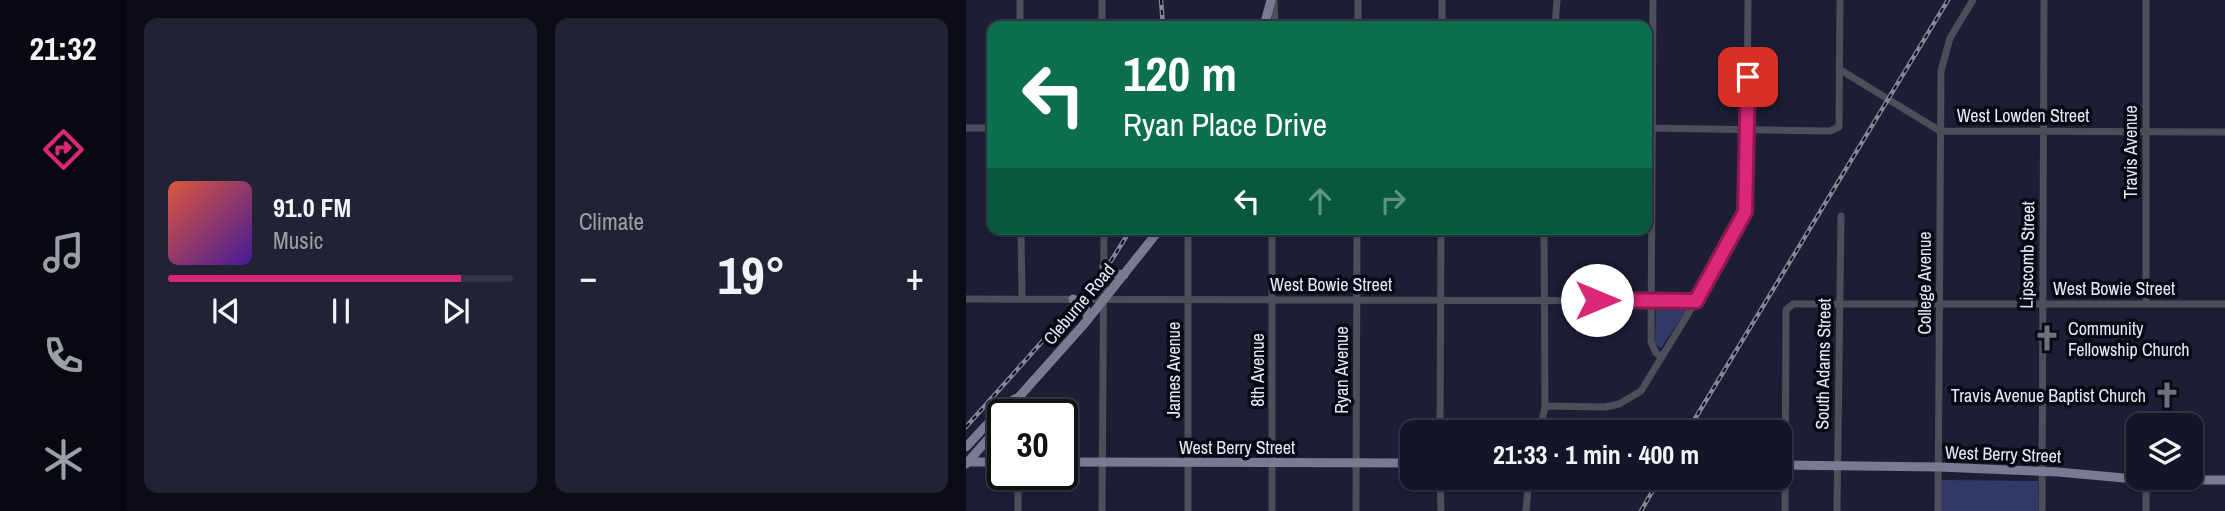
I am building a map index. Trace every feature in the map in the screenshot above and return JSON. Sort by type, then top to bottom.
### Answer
[{"type":"main road","points":[[1266,21],[1272,0]]},
{"type":"main road","name":"Cleburne Road","points":[[966,447],[1006,404],[1019,397],[1088,319],[1155,235]]},
{"type":"main road","points":[[1104,266],[1110,273],[1124,275]]},
{"type":"main road","points":[[1073,299],[1085,306],[1088,319]]},
{"type":"main road","points":[[966,463],[987,440]]},
{"type":"main road","points":[[966,463],[987,462]]},
{"type":"main road","name":"West Berry Street","points":[[1078,463],[1400,463]]},
{"type":"main road","name":"West Berry Street","points":[[1792,466],[1939,467],[2043,471],[2126,478]]},
{"type":"main road","name":"West Berry Street","points":[[2203,480],[2225,480]]},
{"type":"street","points":[[1020,0],[1020,21]]},
{"type":"street","points":[[1102,0],[1102,21]]},
{"type":"street","points":[[1272,0],[1274,21]]},
{"type":"street","points":[[1358,0],[1358,21]]},
{"type":"street","points":[[1442,0],[1442,21]]},
{"type":"street","points":[[1555,21],[1557,0]]},
{"type":"street","points":[[1652,43],[1653,0]]},
{"type":"street","points":[[1545,406],[1591,409],[1619,404],[1641,391],[1696,301],[1745,212],[1748,0]]},
{"type":"street","points":[[1652,128],[1830,131],[1839,127],[1840,0]]},
{"type":"street","name":"College Avenue","points":[[1938,511],[1941,71],[1950,37],[1973,0]]},
{"type":"street","name":"Lipscomb Street","points":[[2042,511],[2044,0]]},
{"type":"street","name":"Travis Avenue","points":[[2146,0],[2146,304]]},
{"type":"street","name":"West Lowden Street","points":[[1839,69],[1940,131],[2225,132]]},
{"type":"street","points":[[966,128],[987,128]]},
{"type":"street","name":"South Adams Street","points":[[1838,511],[1841,216]]},
{"type":"street","points":[[1021,235],[1022,298]]},
{"type":"street","points":[[1102,511],[1104,235]]},
{"type":"street","name":"James Avenue","points":[[1188,235],[1188,511]]},
{"type":"street","name":"8th Avenue","points":[[1272,235],[1272,511]]},
{"type":"street","name":"Ryan Avenue","points":[[1356,511],[1357,235]]},
{"type":"street","points":[[1440,420],[1441,235]]},
{"type":"street","points":[[1543,420],[1544,235]]},
{"type":"street","points":[[1651,235],[1651,342],[1656,353],[1662,356]]},
{"type":"street","name":"West Bowie Street","points":[[966,299],[1696,301]]},
{"type":"street","name":"West Bowie Street","points":[[1783,420],[1786,310],[1793,304],[2225,304]]},
{"type":"street","points":[[1017,511],[1018,490]]},
{"type":"street","points":[[1440,490],[1441,511]]},
{"type":"street","points":[[1526,511],[1528,490]]},
{"type":"street","points":[[1784,490],[1785,511]]},
{"type":"street","points":[[2146,490],[2146,511]]},
{"type":"shaded area","points":[[1656,304],[1691,304],[1661,348],[1655,344]]},
{"type":"shaded area","points":[[1941,480],[2038,481],[2038,511],[1941,511]]},
{"type":"railway","points":[[1161,0],[1163,21]]},
{"type":"railway","points":[[1694,420],[1948,0]]},
{"type":"railway","points":[[966,427],[1104,272],[1127,235]]},
{"type":"railway","points":[[1641,511],[1653,490]]},
{"type":"place","name":"Community Fellowship Church","points":[[2047,338]]},
{"type":"place","name":"Travis Avenue Baptist Church","points":[[2167,395]]},
{"type":"route","points":[[1597,300],[1696,301],[1745,212],[1748,77]]}]
